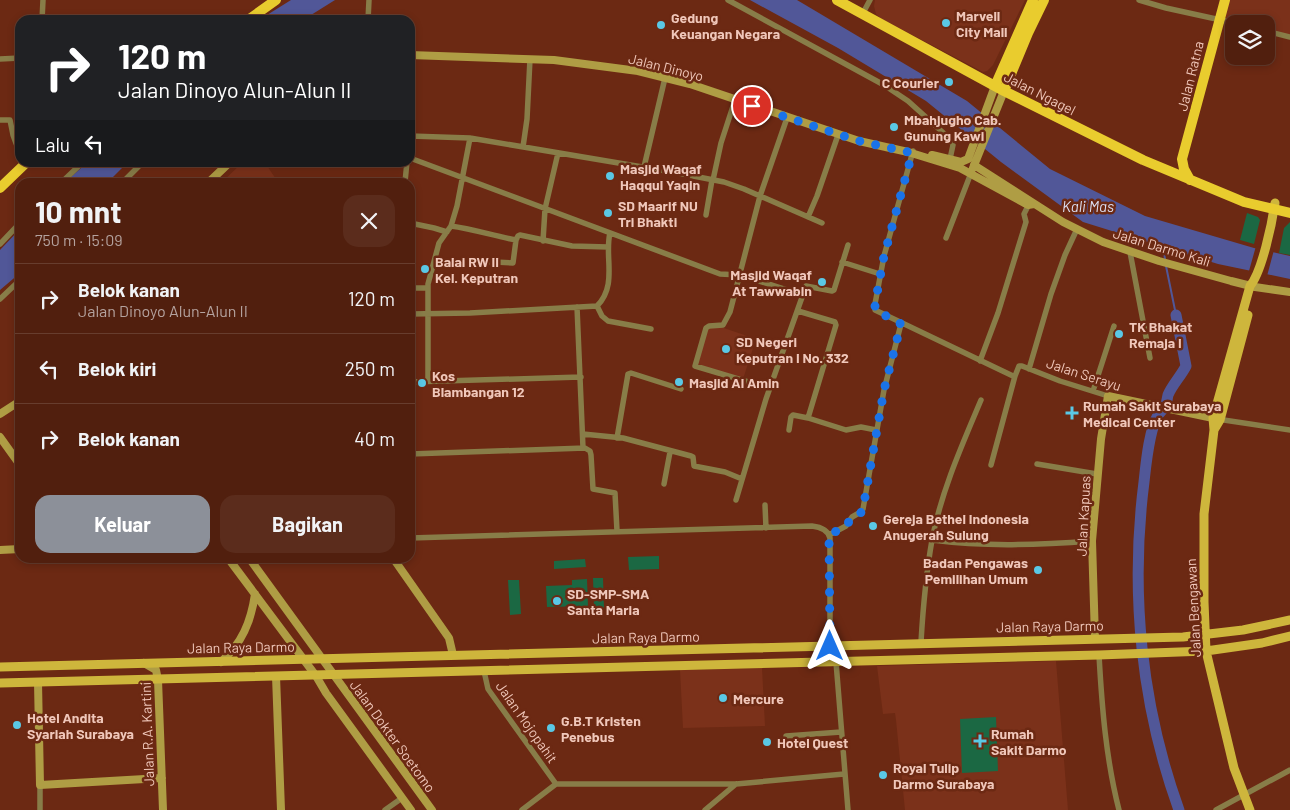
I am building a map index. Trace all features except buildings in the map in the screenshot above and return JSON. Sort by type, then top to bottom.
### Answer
[{"type":"highway","points":[[255,15],[276,0]]},
{"type":"highway","name":"Jalan Ngagel","points":[[837,0],[1000,89],[1167,170],[1237,199],[1245,198],[1290,213]]},
{"type":"highway","points":[[1000,89],[1033,0]]},
{"type":"highway","points":[[1000,89],[1044,0]]},
{"type":"highway","name":"Jalan Ratna","points":[[1182,159],[1225,0]]},
{"type":"highway","points":[[1167,170],[1182,159],[1184,169],[1190,180]]},
{"type":"highway","points":[[0,188],[21,167]]},
{"type":"highway","name":"Jalan Ngagel","points":[[1275,207],[1290,206]]},
{"type":"main road","name":"Jalan Dinoyo","points":[[415,55],[530,59],[586,63],[638,71],[690,84],[859,141],[973,163]]},
{"type":"main road","points":[[973,163],[987,108],[1000,89]]},
{"type":"main road","points":[[973,163],[996,112],[1000,89]]},
{"type":"main road","name":"Jalan Dinoyo","points":[[911,152],[973,163]]},
{"type":"main road","name":"Jalan Darmo Kali","points":[[973,163],[1031,203],[1104,242],[1130,252],[1290,292]]},
{"type":"main road","points":[[213,178],[225,167]]},
{"type":"main road","name":"Jalan Bengawan","points":[[1250,810],[1243,796],[1227,744],[1206,651],[1204,522],[1216,419],[1275,207]]},
{"type":"main road","name":"Jalan Serayu","points":[[1108,396],[1216,419]]},
{"type":"main road","name":"Jalan Kapuas","points":[[1095,638],[1092,541],[1097,474],[1108,396]]},
{"type":"main road","points":[[0,414],[15,404]]},
{"type":"main road","points":[[0,437],[15,456]]},
{"type":"main road","points":[[0,550],[15,550]]},
{"type":"main road","name":"Jalan Dokter Soetomo","points":[[232,563],[304,659],[326,693],[411,810]]},
{"type":"main road","name":"Jalan Dokter Soetomo","points":[[253,563],[432,810]]},
{"type":"main road","points":[[396,563],[449,638],[453,655]]},
{"type":"main road","points":[[220,662],[231,653],[244,635],[251,616],[255,594]]},
{"type":"main road","name":"Jalan Raya Darmo","points":[[0,667],[677,651],[922,642],[1156,638],[1243,630],[1290,620]]},
{"type":"main road","points":[[0,683],[1099,656],[1206,651],[1262,643],[1290,636]]},
{"type":"main road","points":[[660,651],[663,660],[660,667]]},
{"type":"main road","points":[[677,651],[672,654],[672,661],[679,666]]},
{"type":"main road","name":"Jalan R.A. Kartini","points":[[144,663],[156,670],[158,680],[163,810]]},
{"type":"main road","points":[[276,676],[281,810]]},
{"type":"main road","points":[[38,682],[40,785],[162,778]]},
{"type":"street","points":[[42,15],[43,0]]},
{"type":"street","points":[[368,15],[369,0]]},
{"type":"street","points":[[728,0],[884,85],[908,101],[949,138],[953,145],[950,160]]},
{"type":"street","points":[[863,13],[870,0]]},
{"type":"street","points":[[1139,0],[1166,8],[1225,20]]},
{"type":"street","points":[[1275,33],[1290,37]]},
{"type":"street","points":[[0,59],[15,58]]},
{"type":"street","points":[[523,147],[527,119],[530,59]]},
{"type":"street","points":[[644,167],[665,78]]},
{"type":"street","points":[[706,215],[721,143],[735,100]]},
{"type":"street","points":[[770,388],[696,367],[695,365],[706,328],[723,325],[734,302],[760,196],[788,118]]},
{"type":"street","points":[[0,120],[10,120],[15,140]]},
{"type":"street","points":[[808,217],[818,196],[838,135]]},
{"type":"street","points":[[415,136],[470,138],[713,180],[737,186],[822,223]]},
{"type":"street","points":[[428,381],[428,288],[436,262],[439,243],[451,226],[457,206],[470,138]]},
{"type":"street","points":[[911,152],[880,274],[875,310],[901,324],[1015,376],[991,466]]},
{"type":"street","points":[[543,241],[545,209],[558,153]]},
{"type":"street","points":[[415,160],[720,274],[740,275],[803,295]]},
{"type":"street","points":[[946,238],[973,163]]},
{"type":"street","points":[[66,178],[78,167]]},
{"type":"street","points":[[127,178],[138,167]]},
{"type":"street","points":[[980,361],[998,313],[1026,222],[1024,214],[1031,203]]},
{"type":"street","points":[[415,224],[446,232]]},
{"type":"street","points":[[451,226],[516,240]]},
{"type":"street","points":[[0,244],[15,228]]},
{"type":"street","points":[[1029,369],[1051,294],[1077,229]]},
{"type":"street","points":[[597,306],[604,296],[609,280],[610,261],[608,247],[610,233]]},
{"type":"street","points":[[436,262],[474,261],[512,264],[515,256],[516,240],[520,235],[572,246],[608,247]]},
{"type":"street","points":[[736,500],[770,388],[806,286],[834,290],[848,245]]},
{"type":"street","points":[[1130,252],[1150,358]]},
{"type":"street","points":[[842,262],[880,274]]},
{"type":"street","points":[[0,300],[15,285]]},
{"type":"street","points":[[415,288],[428,288]]},
{"type":"street","points":[[415,314],[597,306]]},
{"type":"street","points":[[597,306],[605,320],[651,329]]},
{"type":"street","points":[[577,307],[584,448]]},
{"type":"street","points":[[797,313],[835,322],[836,325],[808,418]]},
{"type":"street","points":[[828,533],[846,526],[852,517],[863,509],[884,390],[901,324]]},
{"type":"street","points":[[1094,391],[1114,326]]},
{"type":"street","name":"Jalan Serayu","points":[[1015,376],[1019,366],[1022,366],[1108,396]]},
{"type":"street","points":[[617,438],[628,374],[681,389]]},
{"type":"street","points":[[415,382],[581,377]]},
{"type":"street","points":[[922,642],[932,540],[944,495],[981,400]]},
{"type":"street","points":[[789,430],[792,415],[846,430],[861,427],[876,430]]},
{"type":"street","name":"Jalan Serayu","points":[[1216,419],[1290,430]]},
{"type":"street","points":[[583,434],[617,438],[693,457],[694,466],[725,472],[742,479]]},
{"type":"street","points":[[415,454],[584,448],[590,450],[593,489],[615,493],[618,531]]},
{"type":"street","points":[[664,484],[670,452]]},
{"type":"street","points":[[1037,464],[1097,474]]},
{"type":"street","points":[[765,505],[766,528]]},
{"type":"street","points":[[415,538],[816,526],[828,533]]},
{"type":"street","points":[[828,533],[830,646]]},
{"type":"street","points":[[932,540],[985,545],[1044,545],[1092,541]]},
{"type":"street","points":[[1099,656],[1106,738],[1112,782],[1119,810]]},
{"type":"street","points":[[836,662],[848,810]]},
{"type":"street","name":"Jalan Mojopahit","points":[[484,671],[488,689],[556,784]]},
{"type":"street","points":[[786,736],[842,732]]},
{"type":"street","points":[[1216,810],[1290,770]]},
{"type":"street","points":[[522,810],[556,784],[736,784],[844,774]]},
{"type":"street","points":[[705,810],[736,784]]},
{"type":"street","points":[[40,785],[40,810]]},
{"type":"street","points":[[385,810],[402,798]]},
{"type":"shaded area","points":[[875,0],[1025,0],[993,65],[983,72],[880,18],[876,14]]},
{"type":"shaded area","points":[[1227,0],[1290,0],[1290,37],[1275,33],[1275,15],[1225,15],[1225,19],[1221,18]]},
{"type":"shaded area","points":[[238,167],[268,167],[275,178],[226,178]]},
{"type":"shaded area","name":"SD Negeri Keputran I No. 332","points":[[708,327],[721,327],[756,339],[743,379],[696,366]]},
{"type":"shaded area","name":"Rumah Sakit Darmo","points":[[1056,661],[1068,810],[905,810],[895,713],[883,714],[877,666]]},
{"type":"shaded area","name":"Mercure","points":[[762,668],[765,726],[683,728],[680,670]]},
{"type":"green space","points":[[1247,213],[1258,217],[1260,220],[1254,244],[1240,240]]},
{"type":"green space","points":[[1290,222],[1290,255],[1279,253],[1284,228]]},
{"type":"green space","points":[[659,556],[659,569],[629,570],[628,557]]},
{"type":"green space","points":[[585,559],[586,567],[554,569],[554,561]]},
{"type":"green space","points":[[593,578],[603,578],[604,608],[594,609]]},
{"type":"green space","points":[[587,579],[588,606],[547,607],[546,586],[572,585],[572,580]]},
{"type":"green space","points":[[508,580],[519,580],[521,614],[510,615]]},
{"type":"green space","points":[[996,717],[998,771],[962,773],[960,719]]},
{"type":"water","points":[[291,0],[335,0],[311,15],[267,15]]},
{"type":"water","name":"Kali Mas","points":[[750,0],[797,0],[967,101],[1050,169],[1145,216],[1254,248],[1290,256],[1290,279],[1218,264],[1083,222],[1001,162],[926,101],[838,48]]},
{"type":"water","points":[[82,167],[123,167],[112,178],[70,178]]},
{"type":"water","points":[[15,234],[15,277],[0,290],[0,250]]},
{"type":"pier","points":[[1256,246],[1274,250],[1267,276],[1249,271]]},
{"type":"waterway","points":[[1163,246],[1165,259]]},
{"type":"waterway","points":[[1166,266],[1176,315]]},
{"type":"waterway","points":[[1176,315],[1186,366],[1170,391],[1166,405],[1155,421],[1150,438],[1140,523],[1138,565],[1142,648],[1148,689],[1166,770],[1179,810]]},
{"type":"place","name":"Marvell City Mall","points":[[946,23]]},
{"type":"place","name":"Gedung Keuangan Negara","points":[[661,25]]},
{"type":"place","name":"C Courier","points":[[949,82]]},
{"type":"place","name":"Mbahjugho Cab. Gunung Kawi","points":[[894,127]]},
{"type":"place","name":"Masjid Waqaf Haqqul Yaqin","points":[[610,176]]},
{"type":"place","name":"SD Maarif NU Tri Bhakti","points":[[608,213]]},
{"type":"place","name":"Balai RW II Kel. Keputran","points":[[425,269]]},
{"type":"place","name":"Masjid Waqaf At Tawwabin","points":[[822,282]]},
{"type":"place","name":"TK Bhakat Remaja I","points":[[1119,334]]},
{"type":"place","name":"SD Negeri Keputran I No. 332","points":[[726,349]]},
{"type":"place","name":"Masjid Al Amin","points":[[679,382]]},
{"type":"place","name":"Kos Blambangan 12","points":[[422,383]]},
{"type":"place","name":"Rumah Sakit Surabaya Medical Center","points":[[1072,413]]},
{"type":"place","name":"Gereja Bethel Indonesia Anugerah Sulung","points":[[873,526]]},
{"type":"place","name":"Badan Pengawas Pemilihan Umum","points":[[1038,570]]},
{"type":"place","name":"SD-SMP-SMA Santa Maria","points":[[557,601]]},
{"type":"place","name":"Mercure","points":[[723,698]]},
{"type":"place","name":"Hotel Andita Syariah Surabaya","points":[[17,725]]},
{"type":"place","name":"G.B.T Kristen Penebus","points":[[551,728]]},
{"type":"place","name":"Rumah Sakit Darmo","points":[[980,741]]},
{"type":"place","name":"Hotel Quest","points":[[767,742]]},
{"type":"place","name":"Royal Tulip Darmo Surabaya","points":[[883,775]]},
{"type":"route","points":[[752,106],[838,135],[912,154],[884,256],[875,304],[875,310],[901,324],[884,390],[863,509],[862,512],[850,519],[846,526],[829,535],[830,646]]}]
